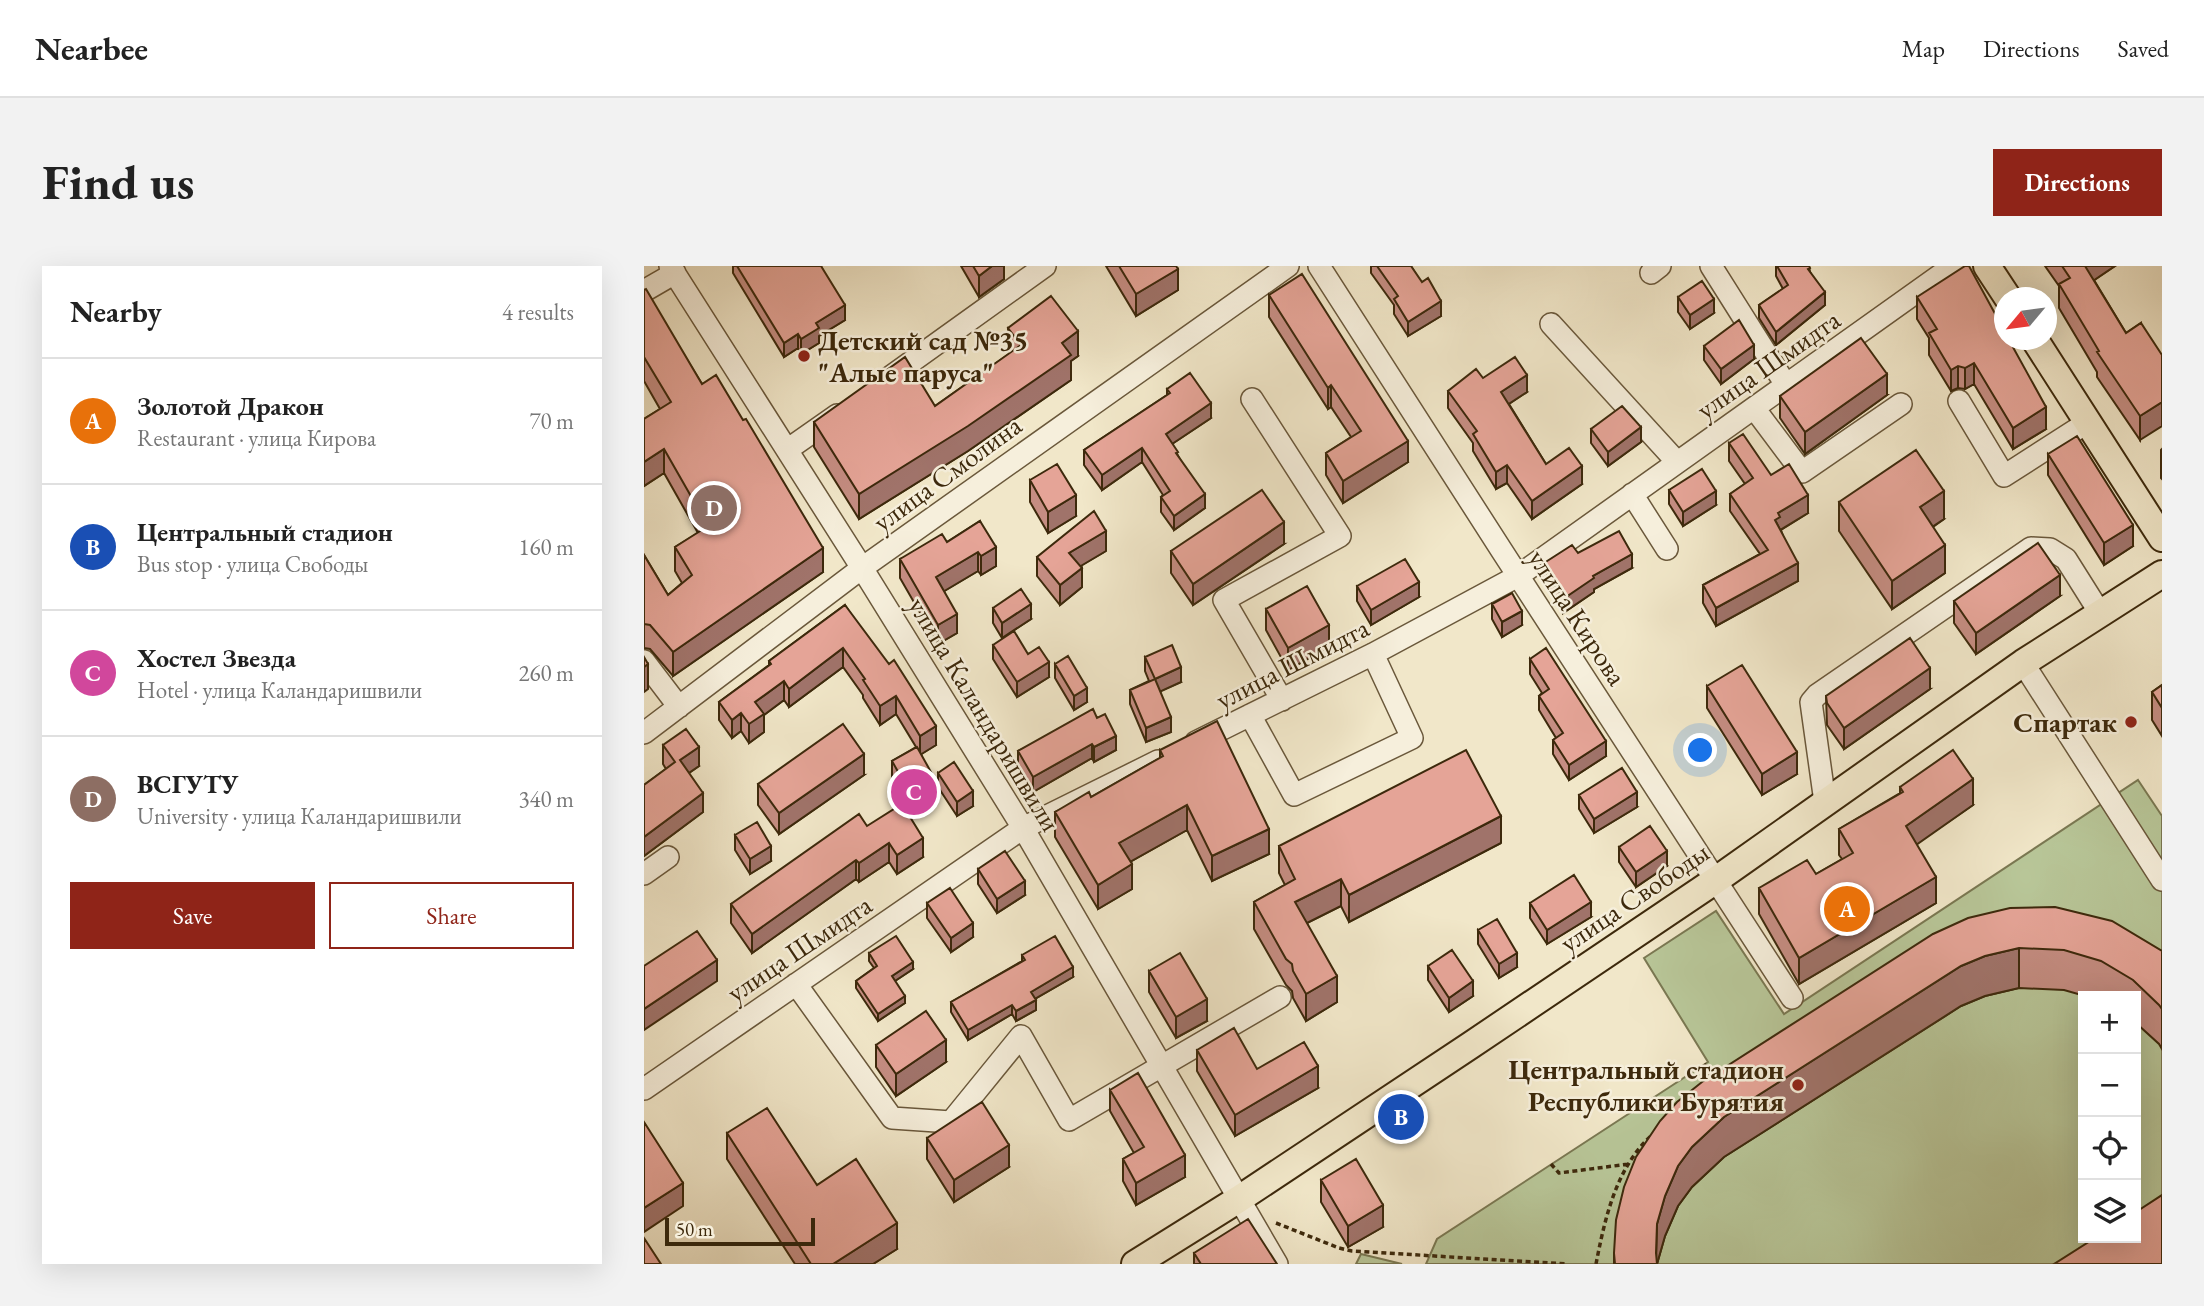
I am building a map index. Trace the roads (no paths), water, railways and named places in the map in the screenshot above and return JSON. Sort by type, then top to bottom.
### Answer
[{"type":"main road","points":[[1987,266],[2001,287]]},
{"type":"main road","points":[[2041,350],[2162,538]]},
{"type":"main road","name":"улица Свободы","points":[[1135,1264],[1242,1205],[1716,880],[2022,663],[2162,574]]},
{"type":"street","points":[[788,450],[1045,266]]},
{"type":"street","name":"улица Смолина","points":[[644,733],[862,568],[1288,266]]},
{"type":"street","name":"улица Кирова","points":[[1320,266],[1792,998]]},
{"type":"street","points":[[1711,266],[1786,385]]},
{"type":"street","name":"улица Шмидта","points":[[644,1088],[1023,828],[1373,654],[1518,576],[1953,266]]},
{"type":"street","points":[[644,291],[672,270]]},
{"type":"street","name":"улица Каландаришвили","points":[[672,270],[788,450],[1023,828],[1277,1264]]},
{"type":"street","points":[[1551,324],[1677,463]]},
{"type":"street","points":[[1252,399],[1340,536],[1224,600],[1282,700]]},
{"type":"street","points":[[1959,401],[2004,475],[2088,422]]},
{"type":"street","points":[[1754,408],[1802,472],[1901,404]]},
{"type":"street","points":[[1632,494],[1667,549]]},
{"type":"street","points":[[1825,802],[1811,702],[1816,695],[2031,548],[2050,549],[2066,559],[2100,613]]},
{"type":"street","points":[[1251,715],[1294,794],[1412,738],[1373,654]]},
{"type":"street","points":[[644,662],[679,707]]},
{"type":"street","points":[[2022,663],[2162,880]]},
{"type":"street","points":[[644,874],[668,857]]},
{"type":"street","points":[[796,984],[892,1118],[951,1122],[1021,1036],[1069,1120],[1280,997]]},
{"type":"place","name":"Детский сад №35 \"Алые паруса\"","points":[[804,356]]},
{"type":"place","name":"ВСГУТУ","points":[[714,508]]},
{"type":"place","name":"Спартак","points":[[2131,722]]},
{"type":"place","name":"Хостел Звезда","points":[[914,792]]},
{"type":"place","name":"Золотой Дракон","points":[[1847,909]]},
{"type":"place","name":"Центральный стадион Республики Бурятия","points":[[1798,1085]]},
{"type":"place","name":"Центральный стадион","points":[[1401,1117]]}]
